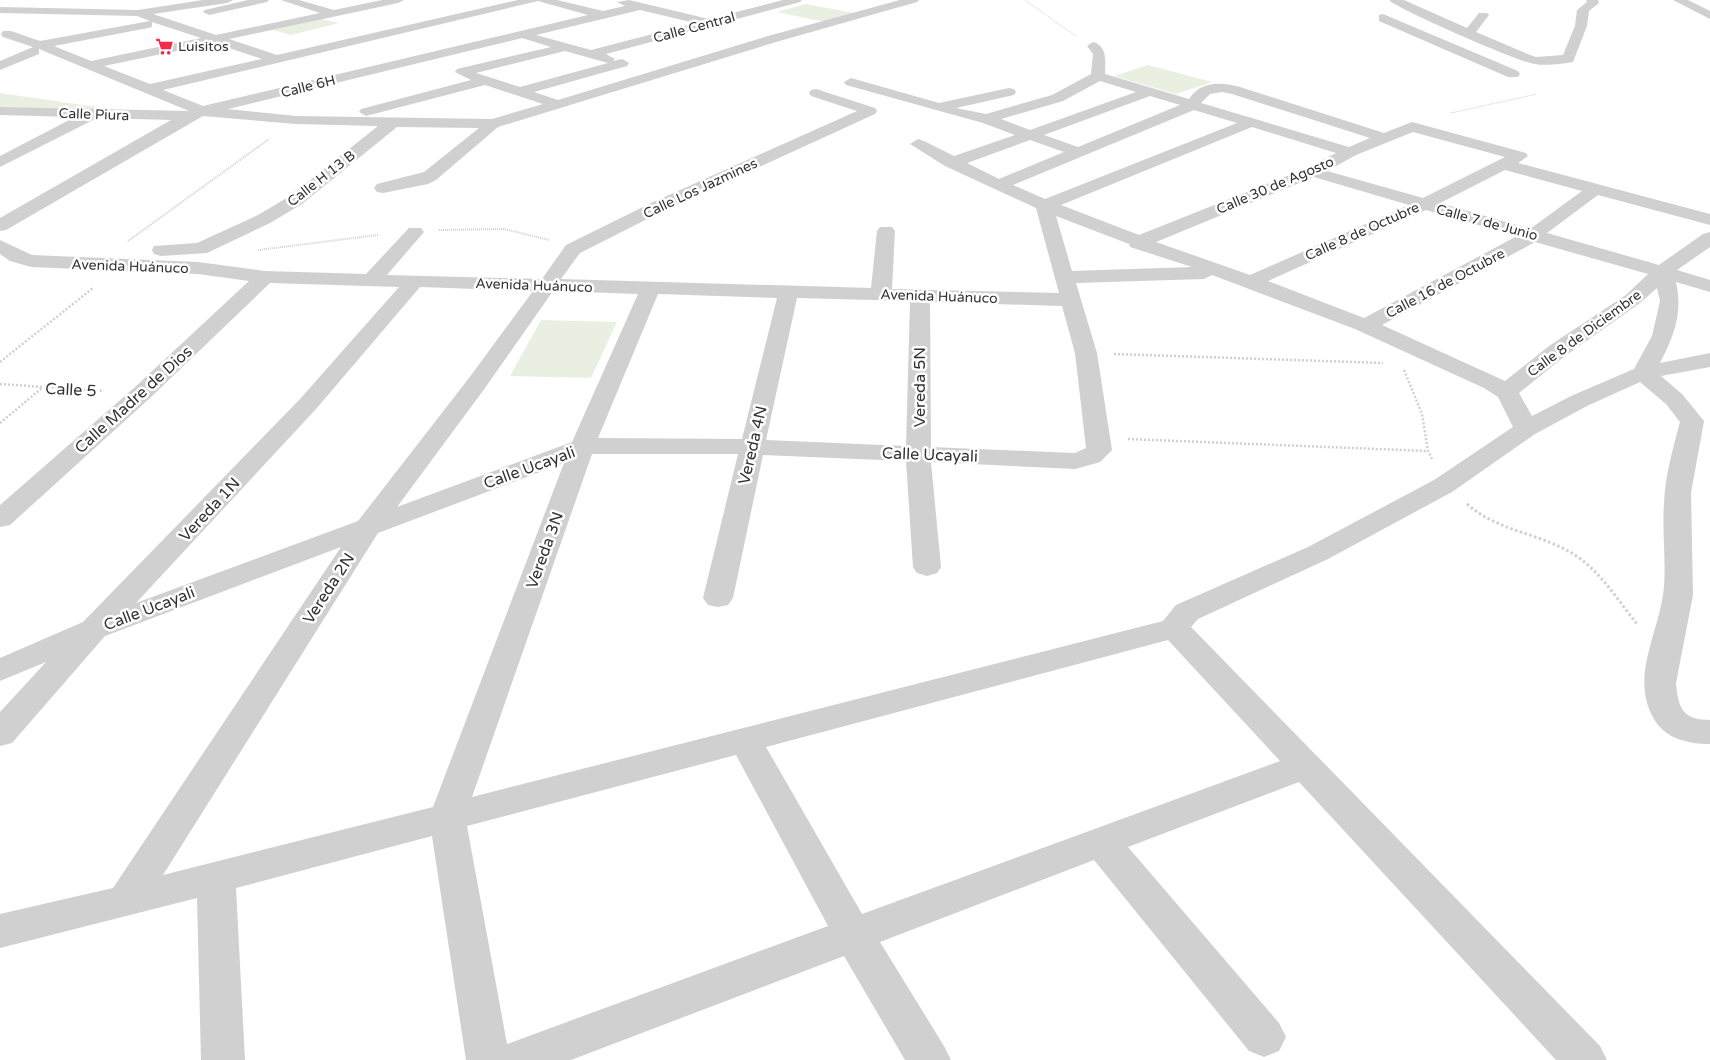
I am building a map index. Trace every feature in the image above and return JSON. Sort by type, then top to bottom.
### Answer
[{"type":"street","points":[[70,11],[98,0]]},
{"type":"street","points":[[62,24],[227,0]]},
{"type":"street","points":[[0,50],[36,48],[263,0]]},
{"type":"street","points":[[287,0],[335,13],[452,51]]},
{"type":"street","points":[[90,65],[398,0]]},
{"type":"street","points":[[148,89],[533,0]]},
{"type":"street","points":[[543,0],[603,15]]},
{"type":"street","points":[[614,0],[772,38]]},
{"type":"street","name":"Calle Central","points":[[592,54],[796,0]]},
{"type":"street","points":[[4,34],[36,48],[56,51],[148,89],[195,114],[296,120],[493,124],[772,38],[913,0]]},
{"type":"street","points":[[1395,0],[1474,36],[1536,61],[1568,59],[1581,26],[1584,10],[1593,3],[1592,0]]},
{"type":"street","points":[[1678,0],[1710,15]]},
{"type":"street","points":[[544,13],[596,2]]},
{"type":"street","points":[[865,2],[890,7]]},
{"type":"street","name":"Calle 6H","points":[[0,226],[195,114],[640,6]]},
{"type":"street","points":[[0,10],[138,12],[333,80]]},
{"type":"street","points":[[0,16],[16,10]]},
{"type":"street","points":[[1474,36],[1483,15]]},
{"type":"street","points":[[458,17],[659,74]]},
{"type":"street","points":[[1383,18],[1513,74]]},
{"type":"street","points":[[4,34],[34,29]]},
{"type":"street","points":[[1438,43],[1474,36]]},
{"type":"street","points":[[986,119],[1058,100],[1076,92],[1098,76],[1100,54],[1093,46]]},
{"type":"street","points":[[462,72],[567,47]]},
{"type":"street","points":[[0,66],[36,48]]},
{"type":"street","points":[[424,58],[556,104]]},
{"type":"street","points":[[522,91],[622,63]]},
{"type":"street","points":[[1098,76],[1350,152]]},
{"type":"street","points":[[336,121],[486,80]]},
{"type":"street","points":[[851,82],[939,108],[986,119],[1078,152]]},
{"type":"street","points":[[999,185],[1117,138],[1192,105],[1197,95],[1206,89],[1226,88],[1384,138]]},
{"type":"street","points":[[951,163],[1152,91]]},
{"type":"street","points":[[939,108],[1009,92]]},
{"type":"street","name":"Calle Los Jazmines","points":[[545,285],[573,249],[657,207],[870,111],[816,93]]},
{"type":"street","name":"Calle Piura","points":[[1,111],[94,114],[195,114]]},
{"type":"street","points":[[0,162],[94,114]]},
{"type":"street","name":"Calle H 13 B","points":[[120,257],[200,249],[264,219],[296,200],[393,122]]},
{"type":"street","points":[[1044,206],[1252,122]]},
{"type":"street","points":[[383,188],[422,180],[430,176],[493,124]]},
{"type":"street","name":"Calle 30 de Agosto","points":[[1137,243],[1312,172],[1350,152],[1412,127]]},
{"type":"street","name":"Calle 8 de Octubre","points":[[1248,282],[1423,205],[1520,156],[1412,127]]},
{"type":"street","points":[[918,144],[951,163],[1044,206],[1137,243],[1367,325],[1506,392],[1526,429]]},
{"type":"street","points":[[1502,164],[1710,220]]},
{"type":"street","name":"Calle 7 de Junio","points":[[1312,172],[1423,205],[1535,234],[1710,286]]},
{"type":"street","name":"Calle 16 de Octubre","points":[[1367,325],[1535,234],[1596,188]]},
{"type":"street","points":[[1044,206],[1066,277],[1086,354],[1094,448]]},
{"type":"street","points":[[881,295],[886,231]]},
{"type":"street","points":[[371,280],[415,232]]},
{"type":"street","name":"Calle 8 de Diciembre","points":[[1506,392],[1557,351],[1633,299],[1663,271],[1702,252],[1710,238]]},
{"type":"street","name":"Avenida Huánuco","points":[[0,245],[17,257],[31,261],[120,257],[265,277],[1072,300]]},
{"type":"street","points":[[1643,373],[1662,336],[1670,301],[1663,271]]},
{"type":"street","points":[[1066,277],[1220,272]]},
{"type":"street","name":"Calle Madre de Dios","points":[[0,519],[142,393],[265,277]]},
{"type":"street","name":"Vereda 1N","points":[[0,734],[94,629],[308,404],[415,281]]},
{"type":"street","name":"Vereda 2N","points":[[126,901],[369,525],[477,382],[545,285]]},
{"type":"street","name":"Vereda 3N","points":[[447,817],[582,447],[651,288]]},
{"type":"street","name":"Vereda 4N","points":[[718,598],[788,292]]},
{"type":"street","name":"Vereda 5N","points":[[920,296],[918,454],[926,567]]},
{"type":"street","points":[[0,931],[126,901],[1174,628],[1187,612],[1318,553],[1443,486],[1526,429],[1579,401],[1643,373],[1710,360]]},
{"type":"street","points":[[1643,373],[1674,399],[1692,421],[1677,502],[1678,596],[1664,656],[1659,689],[1664,710],[1674,723],[1684,729],[1710,732]]},
{"type":"street","name":"Calle Ucayali","points":[[0,670],[94,629],[582,447],[606,445],[752,447],[1075,461],[1094,448]]},
{"type":"street","points":[[1174,628],[1307,765],[1585,1060]]},
{"type":"street","points":[[745,739],[853,934],[930,1060]]},
{"type":"street","points":[[538,1056],[853,934],[1307,765]]},
{"type":"street","points":[[447,817],[488,1060]]},
{"type":"street","points":[[1101,842],[1264,1037]]},
{"type":"street","points":[[216,877],[223,1060]]},
{"type":"path","points":[[1025,0],[1057,24],[1093,46]]},
{"type":"path","points":[[1412,127],[1454,111],[1537,94]]},
{"type":"path","points":[[0,362],[120,257],[296,120]]},
{"type":"path","points":[[1086,354],[1392,363]]},
{"type":"path","points":[[1402,364],[1422,414],[1428,451],[1443,486],[1484,518],[1569,551],[1596,573],[1664,656]]},
{"type":"path","name":"Calle 5","points":[[0,384],[142,393]]},
{"type":"path","points":[[0,423],[42,387]]},
{"type":"path","points":[[1094,448],[1428,451]]},
{"type":"green space","points":[[806,4],[854,13],[825,22],[777,12]]},
{"type":"green space","points":[[321,19],[339,23],[291,35],[273,30]]},
{"type":"green space","points":[[1148,65],[1212,82],[1176,94],[1114,76]]},
{"type":"green space","points":[[0,93],[124,111],[0,107]]},
{"type":"green space","points":[[541,320],[617,322],[591,378],[510,376]]},
{"type":"place","name":"Luisitos","points":[[164,46]]}]
